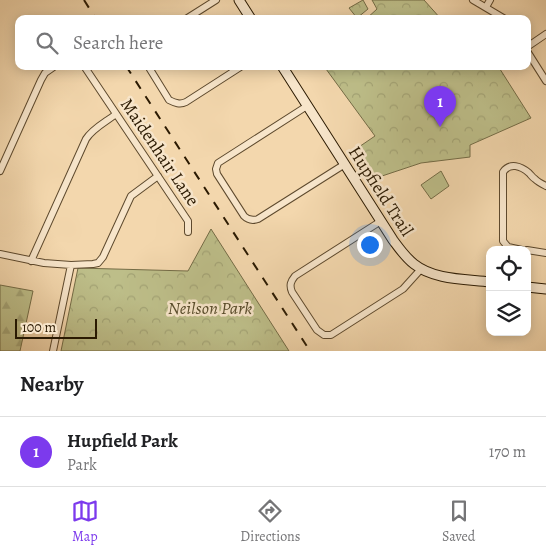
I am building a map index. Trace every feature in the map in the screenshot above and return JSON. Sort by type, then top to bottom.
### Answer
[{"type":"street","points":[[192,15],[216,0]]},
{"type":"street","points":[[239,0],[248,15]]},
{"type":"street","points":[[473,0],[498,15]]},
{"type":"street","points":[[486,7],[490,0]]},
{"type":"street","points":[[531,46],[546,34]]},
{"type":"street","points":[[531,56],[546,81]]},
{"type":"street","points":[[0,171],[41,80],[50,70]]},
{"type":"street","name":"Maidenhair Lane","points":[[87,70],[188,221],[188,232]]},
{"type":"street","points":[[150,70],[169,100],[179,104],[186,102],[236,70]]},
{"type":"street","name":"Hupfield Trail","points":[[284,70],[401,252],[408,260],[421,269],[438,276],[486,282]]},
{"type":"street","points":[[307,106],[220,161],[217,166],[217,174],[244,216],[252,220],[258,219],[344,164]]},
{"type":"street","points":[[32,261],[86,139],[90,133],[116,114]]},
{"type":"street","points":[[507,246],[503,241],[503,172],[509,166],[516,165],[546,186]]},
{"type":"street","points":[[0,254],[32,261],[71,265],[98,263],[103,257],[131,196],[158,176]]},
{"type":"street","points":[[381,220],[292,279],[290,285],[292,292],[317,330],[324,335],[331,335],[403,289],[421,269]]},
{"type":"street","points":[[531,251],[546,253]]},
{"type":"street","points":[[53,351],[71,265]]},
{"type":"street","points":[[531,288],[546,290]]},
{"type":"green space","points":[[363,0],[368,9],[361,15],[355,15],[349,8]]},
{"type":"green space","points":[[372,0],[424,0],[437,15],[370,15],[377,9]]},
{"type":"green space","points":[[327,70],[501,70],[531,118],[470,145],[470,157],[421,163],[370,180],[353,151],[375,136]]},
{"type":"green space","points":[[441,171],[449,186],[431,199],[421,185]]},
{"type":"green space","name":"Neilson Park","points":[[211,229],[289,351],[61,351],[78,268],[188,271]]},
{"type":"green space","points":[[0,285],[33,291],[20,351],[0,351]]},
{"type":"railway","points":[[84,0],[93,15]]},
{"type":"railway","points":[[129,70],[310,351]]},
{"type":"place","name":"Hupfield Park","points":[[440,127]]}]
